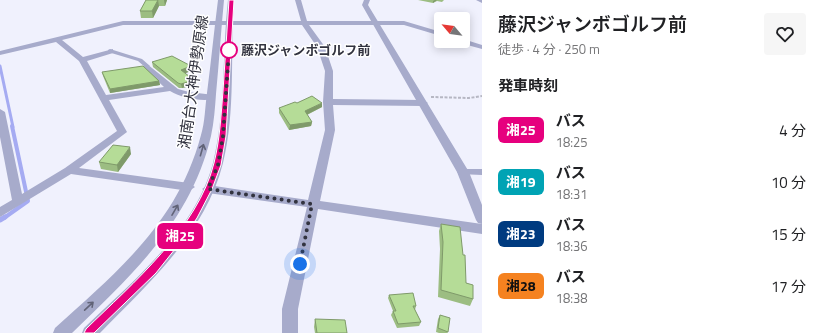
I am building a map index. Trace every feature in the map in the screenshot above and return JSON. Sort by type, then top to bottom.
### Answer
[{"type":"street","name":"湘南台大神伊勢原線","points":[[61,333],[133,265],[156,239],[189,187],[199,162],[206,136],[222,0]]},
{"type":"street","name":"湘南台大神伊勢原線","points":[[90,333],[153,270],[176,242],[193,218],[208,189],[218,165],[223,136],[231,0]]},
{"type":"street","points":[[290,333],[290,309],[312,204],[330,130],[328,102],[329,71],[322,47],[304,24],[298,0]]},
{"type":"street","points":[[367,0],[365,5],[463,172],[482,220]]},
{"type":"street","points":[[0,53],[123,23],[412,24],[434,32]]},
{"type":"street","points":[[0,213],[69,170],[122,132],[82,60],[57,39]]},
{"type":"street","points":[[470,43],[482,46]]},
{"type":"street","points":[[82,60],[110,51],[140,60],[170,89],[190,96],[211,97]]},
{"type":"street","points":[[103,98],[170,89]]},
{"type":"street","points":[[328,102],[421,100]]},
{"type":"street","points":[[0,112],[18,202]]},
{"type":"street","points":[[69,170],[189,187]]},
{"type":"street","points":[[463,172],[482,172]]},
{"type":"street","points":[[208,189],[482,229]]},
{"type":"path","points":[[421,100],[482,96]]},
{"type":"building","points":[[146,0],[158,0],[152,11],[140,11]]},
{"type":"building","points":[[172,56],[191,66],[181,70],[194,80],[181,84],[178,83],[152,62]]},
{"type":"building","points":[[143,66],[159,81],[110,89],[102,72]]},
{"type":"building","points":[[312,96],[322,103],[305,111],[312,122],[290,125],[279,108],[295,102],[297,103]]},
{"type":"building","points":[[113,145],[130,147],[117,165],[99,162]]},
{"type":"building","points":[[441,224],[460,227],[463,255],[465,255],[466,283],[473,285],[473,299],[441,290],[443,242]]},
{"type":"building","points":[[413,293],[416,306],[413,306],[421,322],[398,324],[393,311],[396,311],[389,295]]},
{"type":"building","points":[[440,315],[450,318],[448,332],[438,328]]},
{"type":"building","points":[[315,319],[345,320],[347,333],[317,333]]},
{"type":"waterway","points":[[0,66],[13,127]]},
{"type":"waterway","points":[[4,218],[28,201],[12,126]]},
{"type":"waterway","points":[[0,220],[5,217]]},
{"type":"bus line","name":"湘25","points":[[90,333],[153,270],[176,242],[193,218],[208,189],[218,165],[223,136],[231,0]]},
{"type":"place","name":"藤沢ジャンボゴルフ前","points":[[229,50]]},
{"type":"route","points":[[229,50],[223,136],[218,165],[208,189],[312,204],[300,264]]}]
